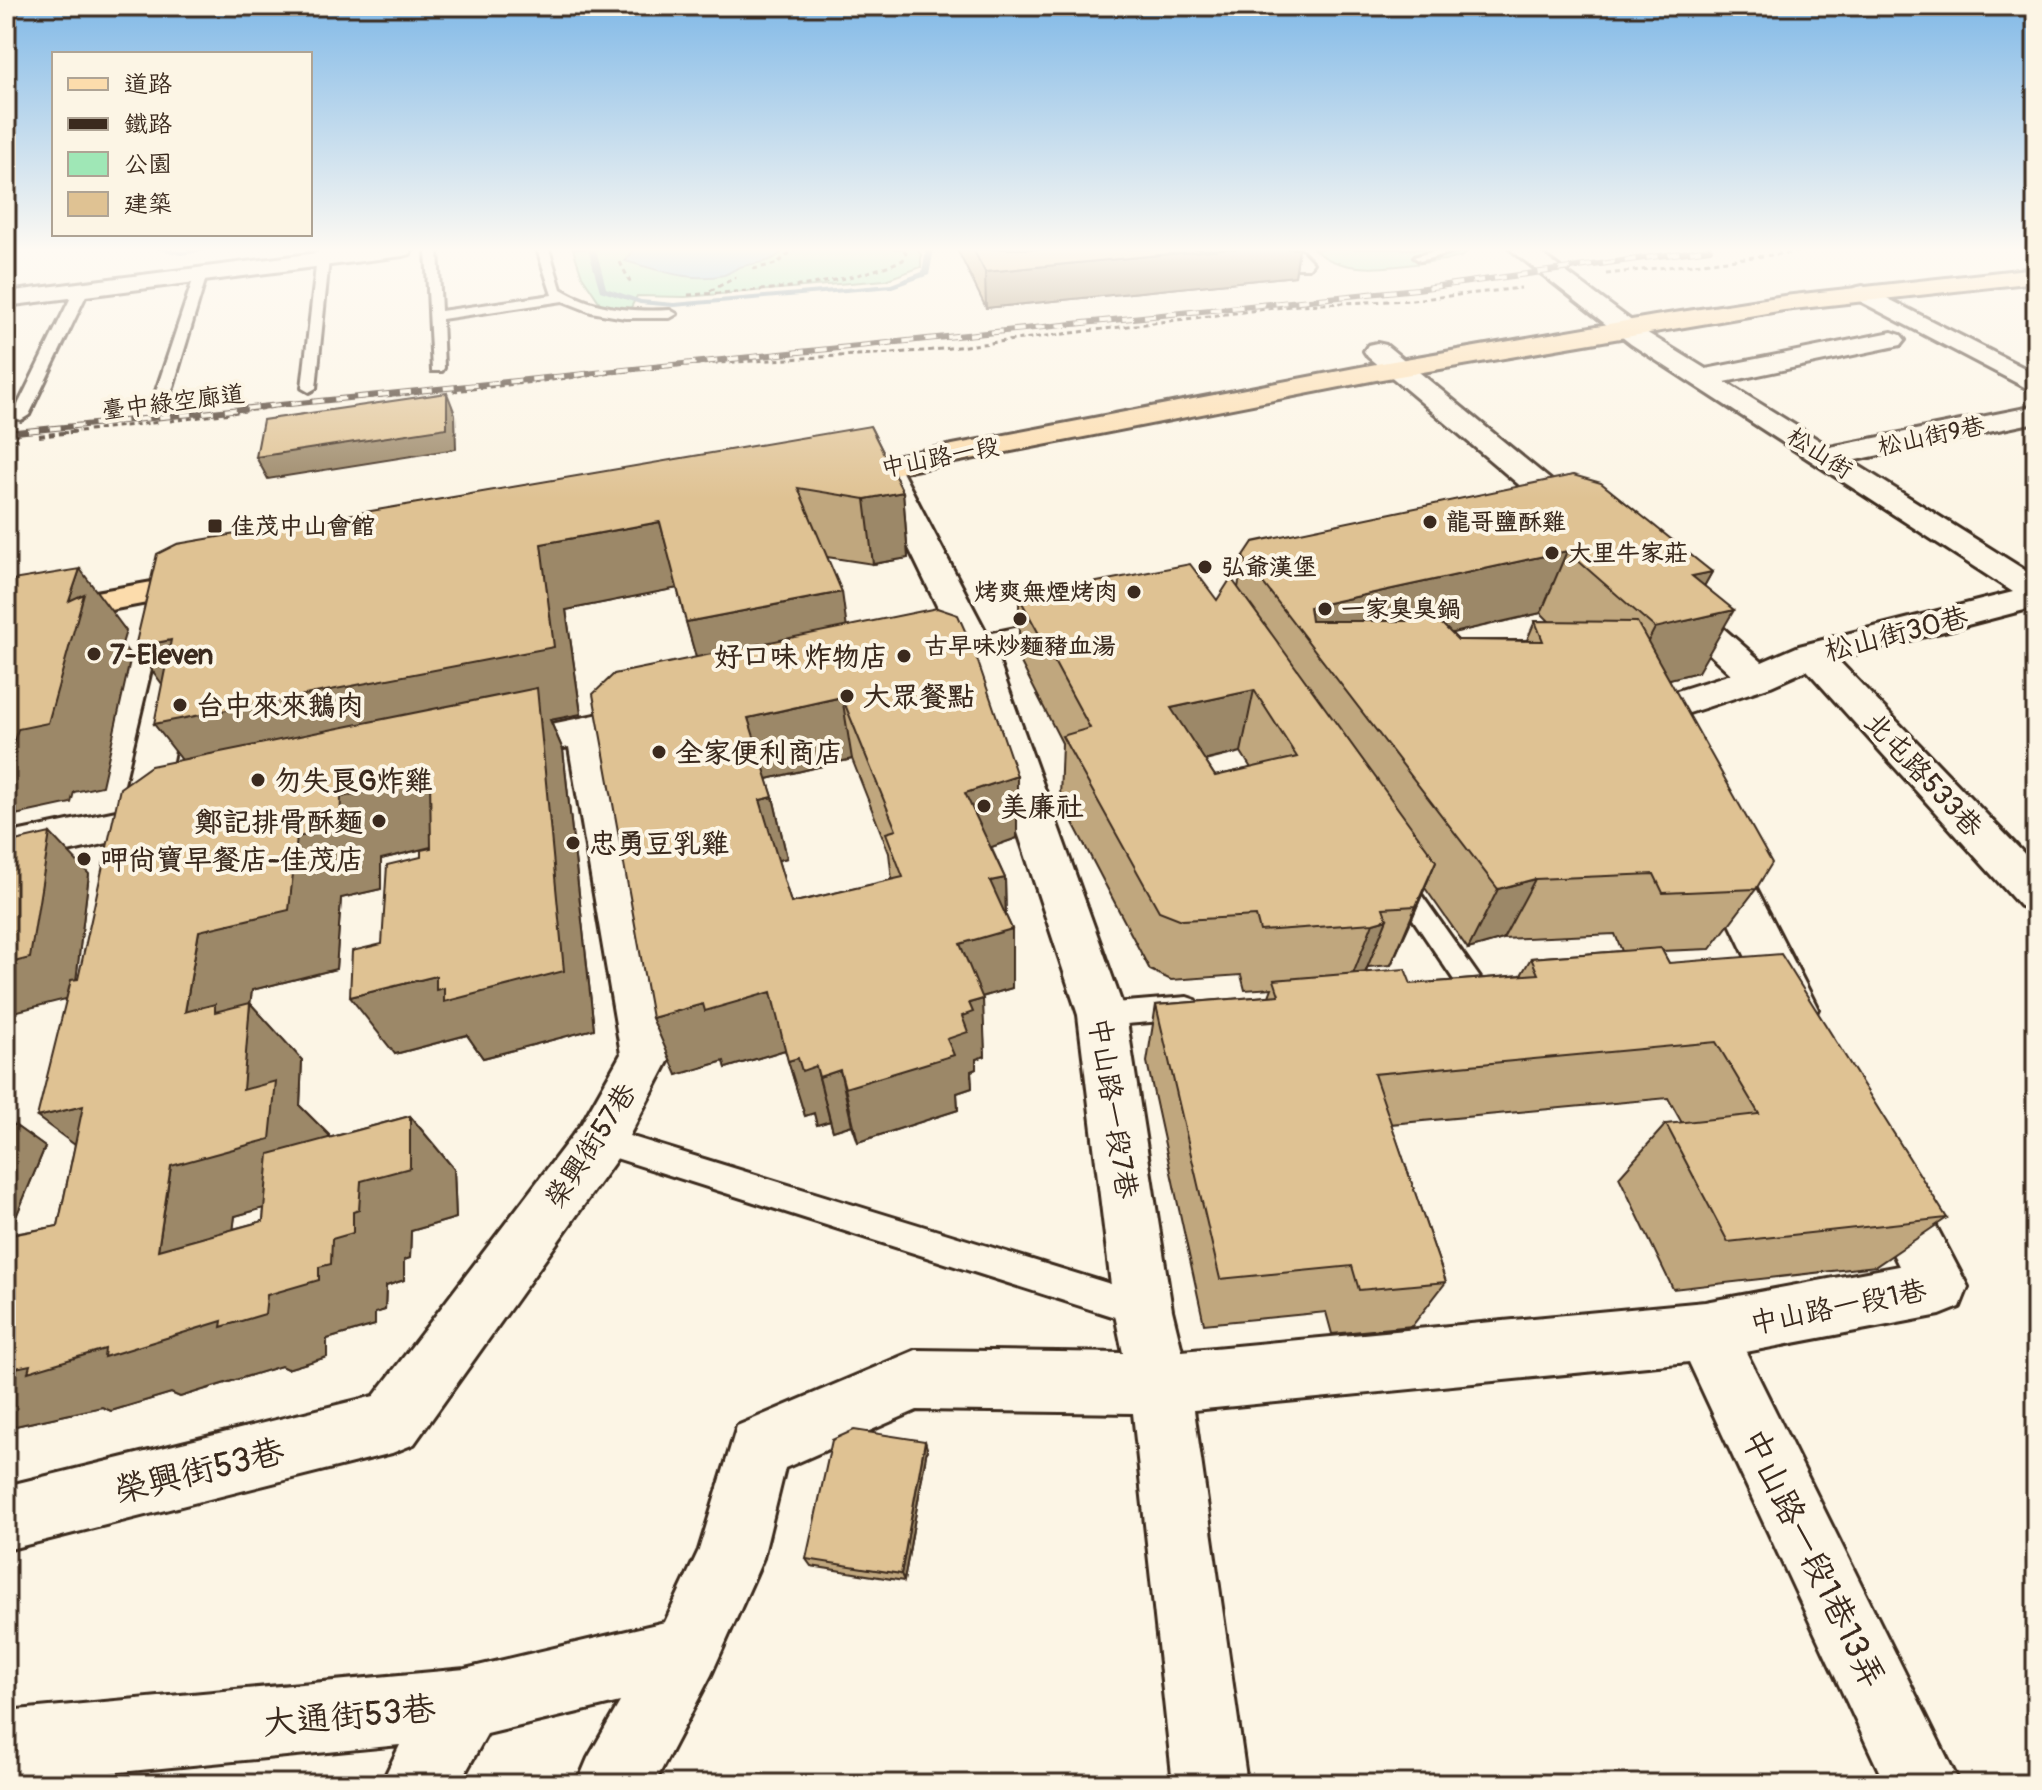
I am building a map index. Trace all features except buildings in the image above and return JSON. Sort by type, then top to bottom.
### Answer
[{"type":"main road","name":"中山路一段","points":[[806,481],[869,456],[1553,333]]},
{"type":"main road","points":[[6,619],[193,570],[238,577]]},
{"type":"street","name":"松山街","points":[[1632,333],[2036,594]]},
{"type":"street","points":[[1937,333],[2036,385]]},
{"type":"street","points":[[1703,378],[1892,340]]},
{"type":"street","points":[[1388,360],[1588,526],[1530,526]]},
{"type":"street","name":"松山街9巷","points":[[1827,457],[2036,414]]},
{"type":"street","name":"中山路一段7巷","points":[[869,456],[976,648],[1102,1015],[1143,1310],[1160,1383],[1210,1784]]},
{"type":"street","points":[[131,866],[193,570]]},
{"type":"street","points":[[1645,577],[1758,678]]},
{"type":"street","name":"松山街30巷","points":[[1758,678],[1812,654],[2036,594]]},
{"type":"street","points":[[882,668],[1114,618]]},
{"type":"street","name":"北屯路533巷","points":[[1812,654],[2036,894]]},
{"type":"street","points":[[1758,678],[1655,711],[1756,964],[1814,1050]]},
{"type":"street","points":[[462,755],[694,707]]},
{"type":"street","name":"榮興街57巷","points":[[392,1422],[600,1140],[646,1056],[585,730]]},
{"type":"street","points":[[6,850],[201,808]]},
{"type":"street","name":"中山路一段1巷","points":[[687,1651],[730,1558],[759,1448],[916,1380],[1160,1383],[1705,1331],[1940,1287],[1866,1147]]},
{"type":"street","name":"中山路一段1巷13弄","points":[[1705,1331],[1923,1784]]},
{"type":"street","name":"榮興街53巷","points":[[6,1518],[392,1422]]},
{"type":"street","points":[[614,1784],[687,1651]]},
{"type":"street","name":"大通街53巷","points":[[6,1747],[465,1704],[687,1651]]},
{"type":"street","points":[[418,1784],[465,1704]]},
{"type":"lane","points":[[21,415],[61,333]]},
{"type":"lane","points":[[163,394],[182,333]]},
{"type":"lane","points":[[309,388],[315,333]]},
{"type":"lane","points":[[436,333],[437,368]]},
{"type":"lane","points":[[1391,869],[1471,985]]},
{"type":"lane","points":[[1440,988],[1502,983]]},
{"type":"lane","points":[[1102,1015],[1209,1006]]},
{"type":"lane","points":[[600,1140],[1143,1310]]},
{"type":"path","points":[[448,391],[684,365],[925,351],[1075,333]]},
{"type":"path","points":[[329,401],[434,392]]},
{"type":"path","name":"臺中綠空廊道","points":[[28,437],[305,404]]},
{"type":"railway","points":[[6,433],[990,333]]},
{"type":"place","name":"龍哥鹽酥雞","points":[[1430,522]]},
{"type":"place","name":"佳茂中山會館","points":[[215,526]]},
{"type":"place","name":"大里牛家莊","points":[[1552,553]]},
{"type":"place","name":"弘爺漢堡","points":[[1205,567]]},
{"type":"place","name":"烤爽無煙烤肉","points":[[1134,592]]},
{"type":"place","name":"一家臭臭鍋","points":[[1325,609]]},
{"type":"place","name":"古早味炒麵豬血湯","points":[[1020,619]]},
{"type":"place","name":"7-Eleven","points":[[94,654]]},
{"type":"place","name":"好口味 炸物店","points":[[904,656]]},
{"type":"place","name":"大眾餐點","points":[[847,696]]},
{"type":"place","name":"台中來來鵝肉","points":[[180,705]]},
{"type":"place","name":"全家便利商店","points":[[659,752]]},
{"type":"place","name":"勿失良G炸雞","points":[[258,780]]},
{"type":"place","name":"美廉社","points":[[984,806]]},
{"type":"place","name":"鄭記排骨酥麵","points":[[379,821]]},
{"type":"place","name":"忠勇豆乳雞","points":[[573,843]]},
{"type":"place","name":"呷尚寶早餐店-佳茂店","points":[[84,859]]}]
